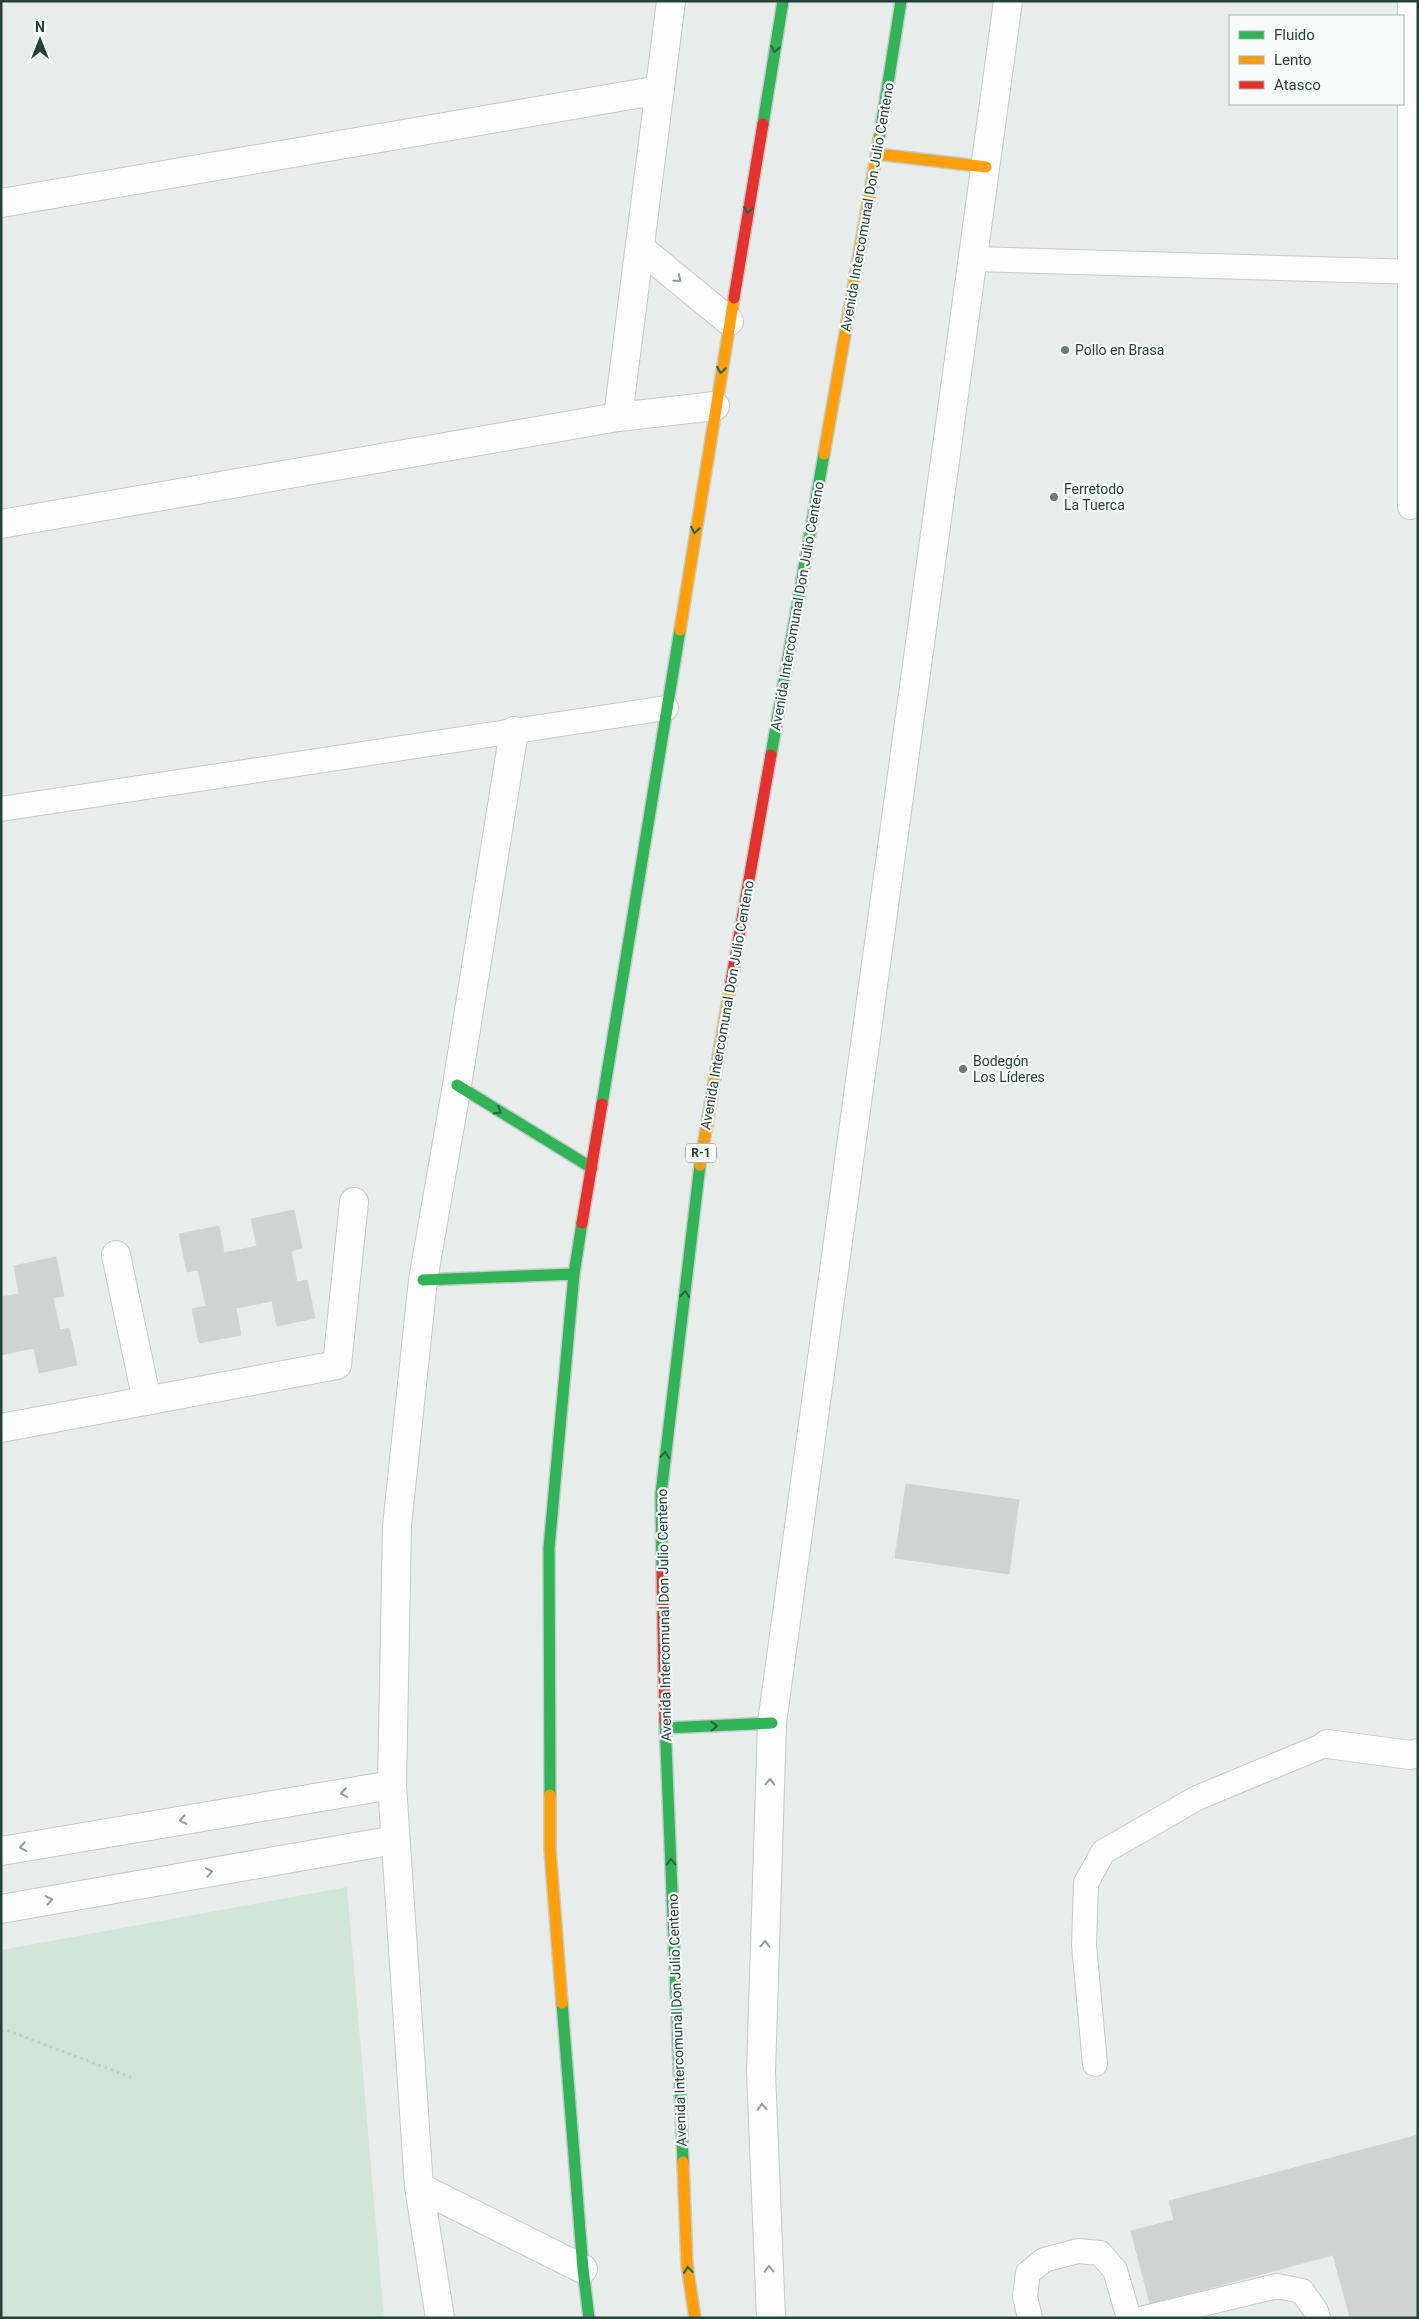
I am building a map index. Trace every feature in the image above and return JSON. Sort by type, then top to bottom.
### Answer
[{"type":"main road","points":[[589,2318],[583,2269],[550,1849],[549,1548],[574,1274],[729,320],[783,1]]},
{"type":"main road","name":"Avenida Intercomunal Don Julio Centeno","points":[[695,2318],[687,2265],[665,1728],[660,1494],[704,1135],[877,154],[901,1]]},
{"type":"main road","points":[[877,154],[986,167]]},
{"type":"main road","points":[[457,1085],[592,1168]]},
{"type":"main road","points":[[423,1280],[574,1274]]},
{"type":"main road","points":[[665,1728],[772,1723]]},
{"type":"street","points":[[618,417],[671,1]]},
{"type":"street","points":[[770,2318],[761,2072],[772,1723],[1008,1]]},
{"type":"street","points":[[1,203],[660,90]]},
{"type":"street","points":[[640,248],[729,320]]},
{"type":"street","points":[[1,524],[618,417],[715,406]]},
{"type":"street","points":[[440,2318],[419,2187],[392,1785],[398,1526],[423,1280],[457,1085],[514,731]]},
{"type":"street","points":[[1,1428],[337,1365],[354,1202]]},
{"type":"street","points":[[116,1255],[147,1401]]},
{"type":"street","points":[[1327,1744],[1410,1755],[1418,1753]]},
{"type":"street","points":[[1,1851],[392,1785]]},
{"type":"street","points":[[1,1909],[395,1840]]},
{"type":"street","points":[[419,2187],[583,2269]]},
{"type":"lane","points":[[1410,1],[1414,272],[1410,507]]},
{"type":"lane","points":[[974,259],[1414,272]]},
{"type":"lane","points":[[1,809],[666,708]]},
{"type":"lane","points":[[1095,2064],[1084,1945],[1085,1892],[1086,1883],[1103,1852],[1197,1798],[1327,1744]]},
{"type":"lane","points":[[1030,2318],[1025,2296],[1028,2273],[1044,2260],[1078,2251],[1100,2253],[1115,2270],[1129,2318]]},
{"type":"lane","points":[[1145,2318],[1277,2286],[1302,2290],[1316,2311],[1318,2318]]},
{"type":"path","points":[[1,2031],[6,2030],[133,2078]]},
{"type":"green space","points":[[347,1887],[384,2318],[1,2318],[1,1950]]},
{"type":"building","points":[[294,1210],[302,1248],[291,1251],[297,1282],[307,1280],[315,1318],[277,1326],[272,1301],[236,1308],[241,1335],[199,1343],[192,1309],[206,1306],[198,1270],[187,1272],[179,1234],[219,1226],[224,1253],[257,1246],[251,1219]]},
{"type":"building","points":[[56,1257],[64,1296],[53,1298],[60,1330],[69,1328],[77,1365],[39,1373],[34,1348],[1,1355],[1,1297],[19,1294],[14,1266]]},
{"type":"building","points":[[906,1484],[1019,1500],[1009,1574],[895,1558]]},
{"type":"building","points":[[1418,2135],[1418,2318],[1350,2318],[1333,2255],[1150,2304],[1131,2231],[1174,2220],[1169,2201]]},
{"type":"traffic: fast","points":[[763,124],[783,1]]},
{"type":"traffic: fast","points":[[879,140],[901,1]]},
{"type":"traffic: fast","points":[[771,755],[824,454]]},
{"type":"traffic: fast","points":[[602,1104],[680,630]]},
{"type":"traffic: fast","points":[[457,1085],[592,1168]]},
{"type":"traffic: fast","points":[[662,1570],[661,1494],[700,1165]]},
{"type":"traffic: fast","points":[[550,1795],[549,1548],[574,1274],[582,1223]]},
{"type":"traffic: fast","points":[[423,1280],[574,1274]]},
{"type":"traffic: fast","points":[[665,1721],[683,2162]]},
{"type":"traffic: fast","points":[[665,1728],[772,1723]]},
{"type":"traffic: fast","points":[[562,2003],[583,2269],[589,2318]]},
{"type":"traffic: slow","points":[[824,454],[879,140]]},
{"type":"traffic: slow","points":[[877,154],[986,167]]},
{"type":"traffic: slow","points":[[680,630],[734,298]]},
{"type":"traffic: slow","points":[[700,1165],[731,982]]},
{"type":"traffic: slow","points":[[550,1795],[550,1849],[562,2003]]},
{"type":"traffic: slow","points":[[683,2162],[687,2265],[695,2318]]},
{"type":"traffic: jam","points":[[734,298],[763,124]]},
{"type":"traffic: jam","points":[[731,982],[771,755]]},
{"type":"traffic: jam","points":[[582,1223],[602,1104]]},
{"type":"traffic: jam","points":[[662,1570],[665,1721]]},
{"type":"place","name":"Pollo en Brasa","points":[[1065,350]]},
{"type":"place","name":"Ferretodo La Tuerca","points":[[1054,497]]},
{"type":"place","name":"Bodegón Los Líderes","points":[[963,1069]]}]
